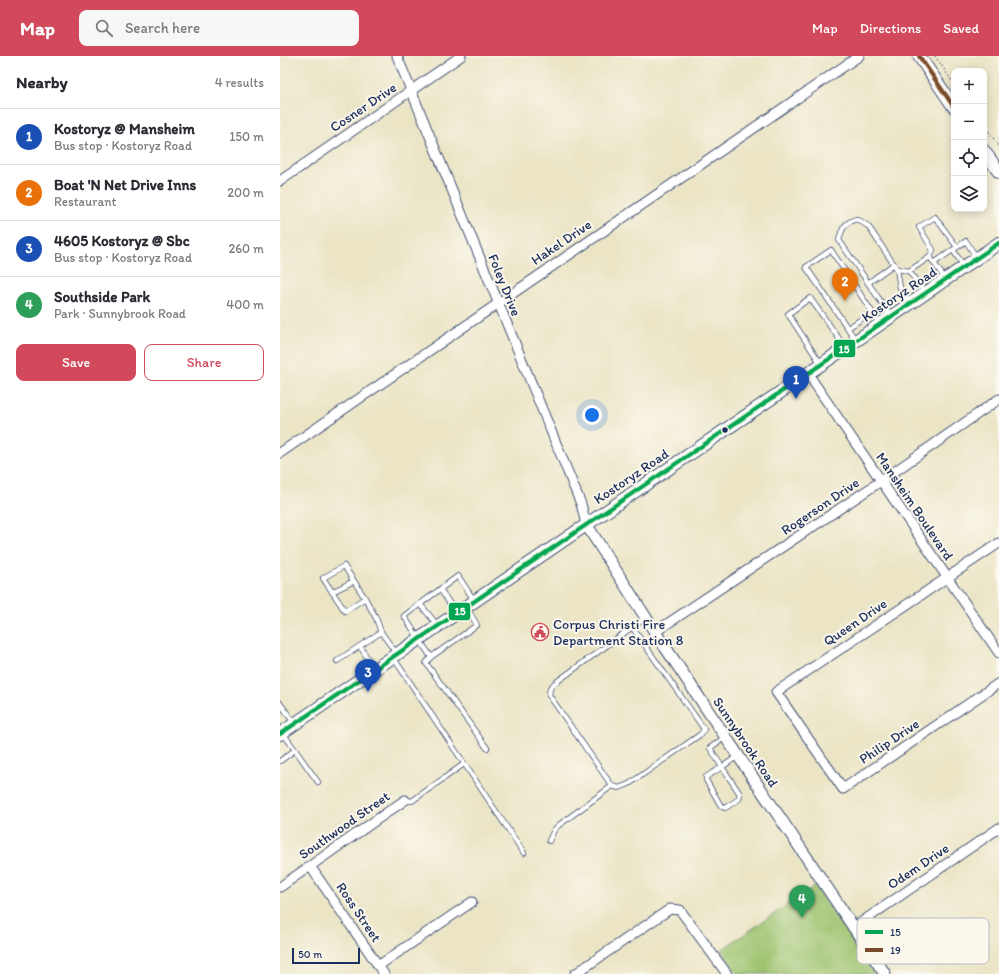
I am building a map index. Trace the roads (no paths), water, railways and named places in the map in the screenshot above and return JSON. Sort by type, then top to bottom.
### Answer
[{"type":"main road","points":[[920,56],[952,104]]},
{"type":"main road","points":[[987,154],[999,172]]},
{"type":"main road","name":"Kostoryz Road","points":[[282,733],[999,243]]},
{"type":"street","name":"Foley Drive","points":[[397,56],[497,303],[581,504],[586,524]]},
{"type":"street","name":"Cosner Drive","points":[[280,181],[461,56]]},
{"type":"street","name":"Hakel Drive","points":[[280,453],[859,56]]},
{"type":"street","name":"Mansheim Boulevard","points":[[808,374],[999,653]]},
{"type":"street","name":"Rogerson Drive","points":[[654,632],[882,481],[999,399]]},
{"type":"street","name":"Sunnybrook Road","points":[[586,524],[654,632],[857,934]]},
{"type":"street","name":"Queen Drive","points":[[811,740],[776,692],[999,543]]},
{"type":"street","name":"Philip Drive","points":[[811,740],[843,789],[999,683]]},
{"type":"street","name":"Southwood Street","points":[[280,887],[405,800]]},
{"type":"street","name":"Odem Drive","points":[[868,918],[999,828]]},
{"type":"street","name":"Ross Street","points":[[310,866],[384,974]]},
{"type":"street","points":[[378,966],[472,902]]},
{"type":"street","points":[[575,974],[670,909],[676,908],[680,910],[727,974]]},
{"type":"street","name":"Odem Drive","points":[[853,928],[857,925]]},
{"type":"street","name":"Sunnybrook Road","points":[[878,964],[885,974]]},
{"type":"lane","points":[[909,272],[930,257],[933,250],[919,227],[935,217],[955,249],[964,267]]},
{"type":"lane","points":[[891,317],[839,240],[841,230],[846,224],[857,219],[868,226],[897,269],[900,288],[910,304]]},
{"type":"lane","points":[[934,263],[966,241],[977,258]]},
{"type":"lane","points":[[856,341],[806,267],[831,250],[880,324]]},
{"type":"lane","points":[[930,257],[946,280]]},
{"type":"lane","points":[[868,283],[894,264]]},
{"type":"lane","points":[[897,269],[909,272],[925,294]]},
{"type":"lane","points":[[822,364],[788,314],[810,298],[846,348]]},
{"type":"lane","points":[[848,328],[872,312]]},
{"type":"lane","points":[[365,598],[344,611],[323,578],[344,566],[365,598],[376,618],[381,632],[395,656],[464,764],[524,853]]},
{"type":"lane","points":[[431,657],[404,616],[458,576],[466,607],[477,625],[431,657],[426,663],[487,748]]},
{"type":"lane","points":[[332,592],[354,580]]},
{"type":"lane","points":[[440,589],[466,607]]},
{"type":"lane","points":[[420,604],[438,626]]},
{"type":"lane","points":[[632,627],[704,729],[702,734],[629,784],[619,788],[612,786],[549,695],[550,688],[555,683],[632,627],[645,618]]},
{"type":"lane","points":[[337,661],[381,632]]},
{"type":"lane","points":[[360,646],[374,669]]},
{"type":"lane","points":[[280,703],[295,724]]},
{"type":"lane","points":[[282,733],[296,750],[318,782]]},
{"type":"lane","points":[[725,737],[710,748],[722,766],[740,794],[739,798],[725,808],[721,806],[706,780],[706,777],[722,766],[738,756]]},
{"type":"lane","points":[[280,761],[296,750]]},
{"type":"lane","points":[[405,800],[412,801],[464,764]]},
{"type":"lane","points":[[550,841],[554,830],[558,825],[612,786]]},
{"type":"place","name":"Boat 'N Net Drive Inns","points":[[845,301]]},
{"type":"place","name":"Kostoryz @ Mansheim","points":[[796,399]]},
{"type":"place","name":"Corpus Christi Fire Department Station 8","points":[[540,632]]},
{"type":"place","name":"4605 Kostoryz @ Sbc","points":[[368,692]]},
{"type":"place","name":"Southside Park","points":[[802,918]]}]
